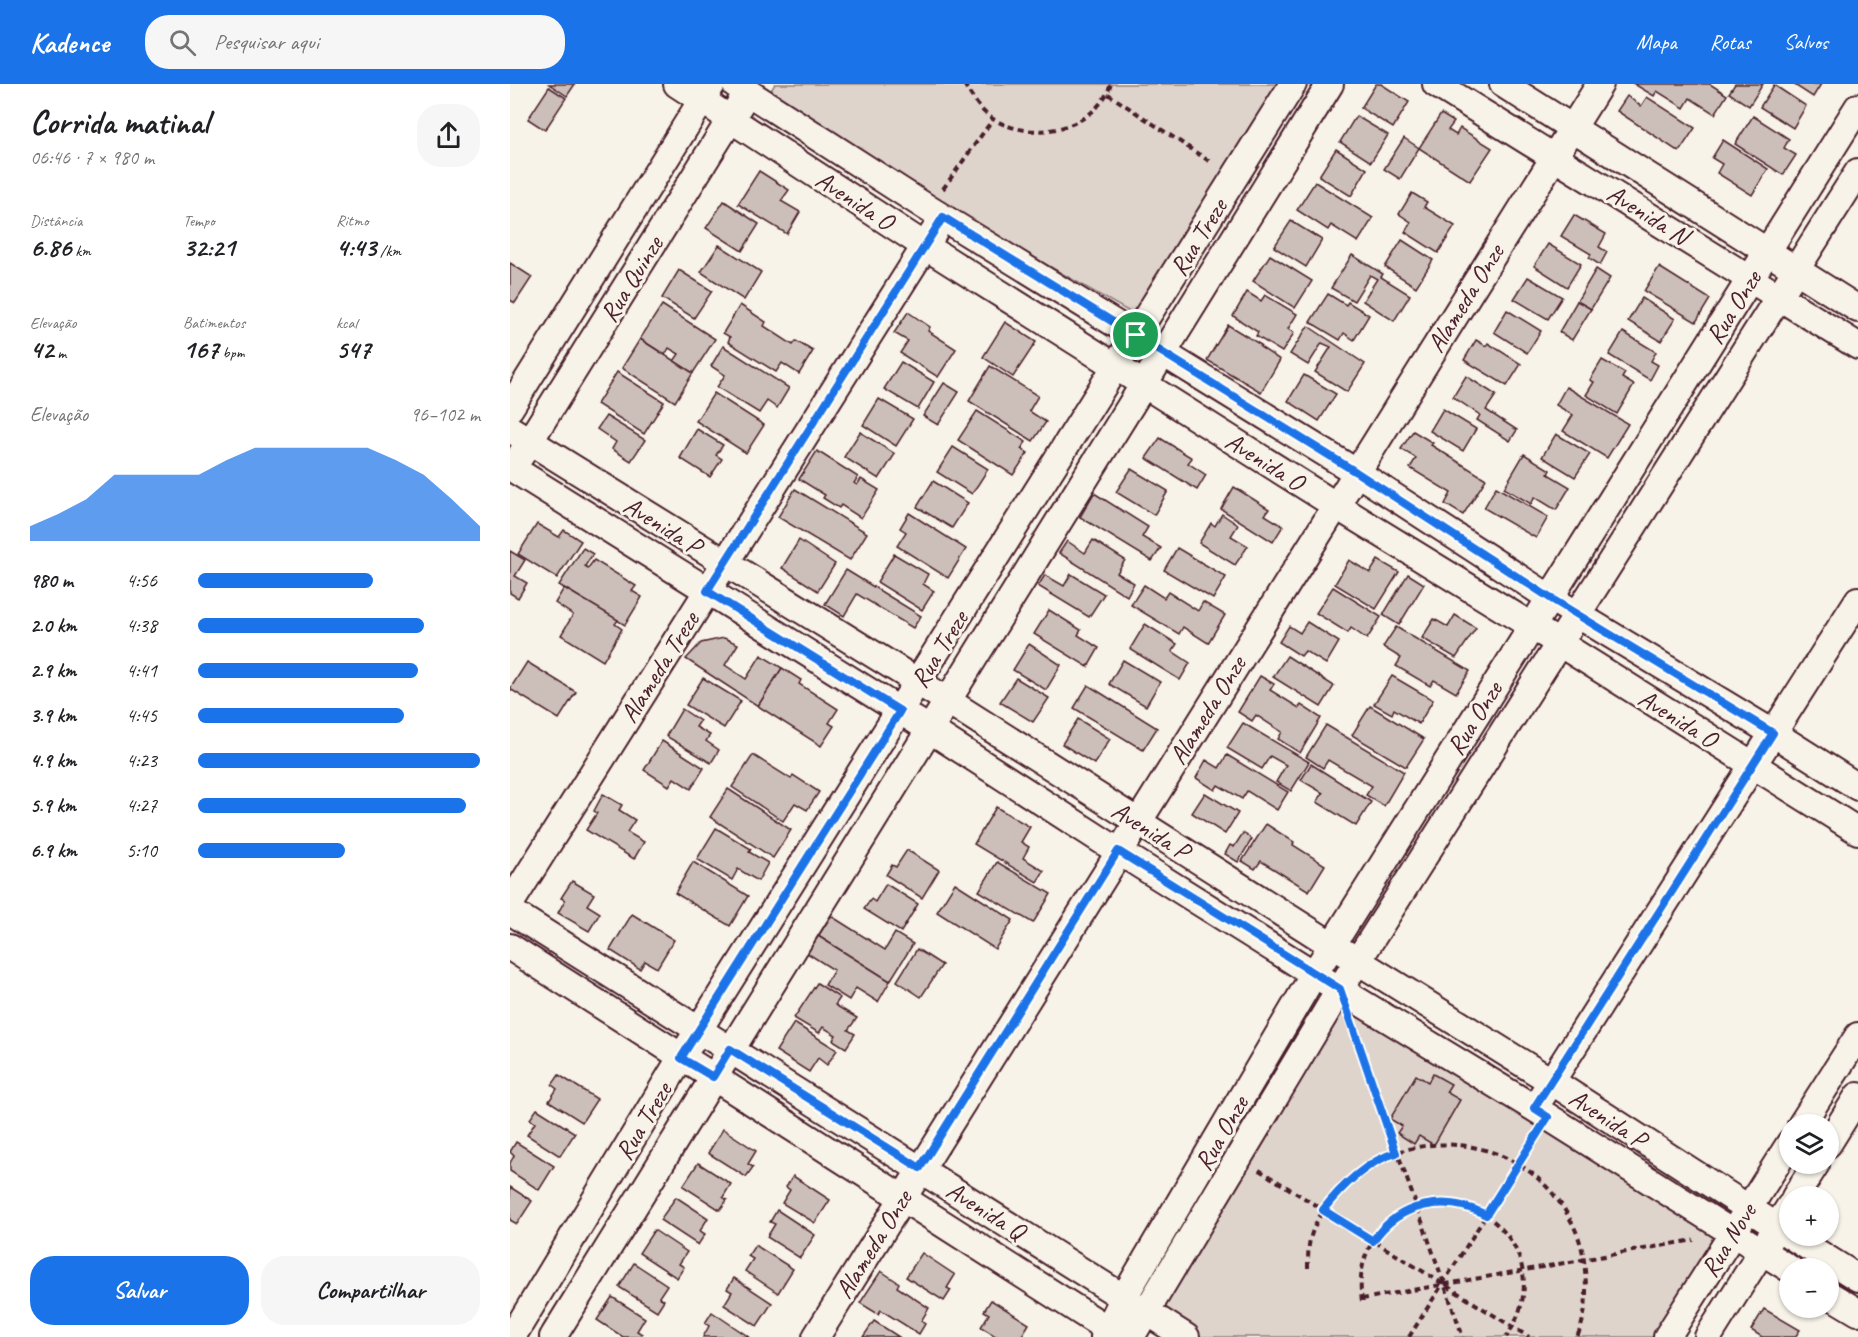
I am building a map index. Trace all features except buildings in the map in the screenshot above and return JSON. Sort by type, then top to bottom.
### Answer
[{"type":"street","name":"Avenida O","points":[[677,84],[707,92],[731,118],[925,246],[1335,506],[1559,642],[1858,831]]},
{"type":"street","name":"Rua Treze","points":[[512,1337],[681,1058],[1293,84]]},
{"type":"street","name":"Rua Treze","points":[[553,1337],[1330,84]]},
{"type":"street","name":"Avenida N","points":[[1436,84],[1858,346]]},
{"type":"street","name":"Avenida N","points":[[1503,84],[1858,309]]},
{"type":"street","name":"Alameda Onze","points":[[816,1337],[1600,84]]},
{"type":"street","name":"Avenida O","points":[[745,87],[936,213],[1356,472],[1550,598],[1858,787]]},
{"type":"street","name":"Rua Quinze","points":[[511,469],[520,436],[731,118],[745,87]]},
{"type":"street","name":"Rua Quinze","points":[[510,408],[707,92]]},
{"type":"street","name":"Rua Onze","points":[[1116,1335],[1124,1297],[1314,974],[1858,107]]},
{"type":"street","name":"Rua Onze","points":[[1116,1335],[1146,1312],[1358,960],[1858,172]]},
{"type":"street","name":"Alameda Treze","points":[[510,904],[925,246],[936,213]]},
{"type":"street","name":"Avenida P","points":[[520,436],[918,682],[1551,1081],[1747,1209],[1779,1223]]},
{"type":"street","name":"Avenida P","points":[[511,469],[929,729],[1314,974],[1779,1262]]},
{"type":"street","points":[[1541,1113],[1551,1081],[1858,600]]},
{"type":"street","name":"Avenida Q","points":[[510,911],[1186,1337]]},
{"type":"street","name":"Avenida Q","points":[[510,947],[1116,1335]]},
{"type":"street","points":[[1808,1114],[1858,1036]]},
{"type":"street","points":[[1839,1126],[1858,1096]]},
{"type":"street","name":"Rua Nove","points":[[1667,1337],[1779,1160]]},
{"type":"street","name":"Rua Nove","points":[[1708,1337],[1761,1251],[1779,1233]]},
{"type":"street","name":"Avenida P","points":[[1814,1246],[1858,1278]]},
{"type":"street","points":[[1839,1301],[1858,1312]]},
{"type":"path","points":[[964,84],[974,102],[993,119],[1016,129],[1043,132],[1069,126],[1090,113],[1108,94],[1111,84]]},
{"type":"path","points":[[1108,94],[1235,178]]},
{"type":"path","points":[[936,213],[993,119]]},
{"type":"path","points":[[1340,989],[1442,1284],[1463,1337]]},
{"type":"path","points":[[1409,1337],[1518,1164],[1541,1113]]},
{"type":"path","points":[[1308,1268],[1309,1244],[1323,1210],[1335,1195],[1361,1171],[1396,1153],[1426,1146],[1461,1144],[1490,1151],[1518,1164],[1546,1185],[1562,1206],[1575,1229],[1584,1259],[1587,1280],[1585,1306],[1577,1337]]},
{"type":"path","points":[[1239,1158],[1529,1337]]},
{"type":"path","points":[[1506,1337],[1513,1327],[1523,1302],[1525,1283],[1523,1270],[1516,1247],[1505,1232],[1486,1215],[1473,1208],[1454,1203],[1432,1203],[1417,1207],[1393,1219],[1373,1241],[1367,1251],[1361,1272],[1362,1301],[1442,1284],[1523,1270],[1733,1233]]},
{"type":"shaded area","points":[[775,84],[1283,84],[1229,175],[1133,314],[965,218],[770,92]]},
{"type":"shaded area","points":[[1341,994],[1726,1234],[1662,1337],[1198,1337],[1154,1309]]},
{"type":"route","points":[[943,217],[1136,335],[1356,472],[1550,598],[1773,733],[1534,1108],[1548,1117],[1486,1215],[1473,1208],[1454,1203],[1432,1203],[1412,1208],[1393,1219],[1373,1241],[1323,1210],[1335,1195],[1361,1171],[1396,1153],[1340,989],[1118,851],[920,1168],[730,1049],[713,1077],[681,1058],[900,711],[707,591],[943,217]]}]
